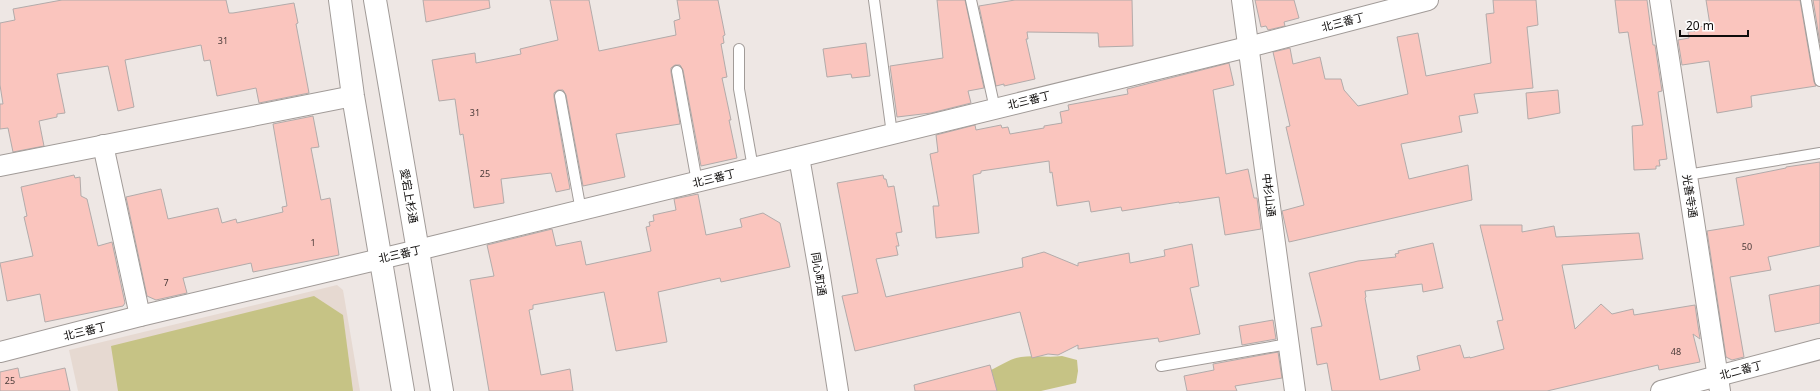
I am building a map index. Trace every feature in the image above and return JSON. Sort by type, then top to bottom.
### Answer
[{"type":"street","points":[[340,0],[353,96],[382,258],[403,391]]},
{"type":"street","name":"愛宕上杉通","points":[[376,0],[442,391]]},
{"type":"street","name":"中杉山通","points":[[1242,0],[1250,47],[1295,391]]},
{"type":"street","name":"光善寺通","points":[[1660,0],[1719,383]]},
{"type":"street","name":"北三番丁","points":[[0,352],[140,316],[581,211],[1250,47],[1422,1]]},
{"type":"street","points":[[0,166],[353,96]]},
{"type":"street","points":[[103,145],[140,316]]},
{"type":"street","name":"同心町通","points":[[799,157],[838,391]]},
{"type":"street","name":"北二番丁","points":[[1661,391],[1719,383],[1820,349]]},
{"type":"lane","points":[[874,0],[892,134]]},
{"type":"lane","points":[[971,0],[995,109]]},
{"type":"lane","points":[[1806,0],[1820,81]]},
{"type":"lane","points":[[739,50],[739,89],[753,168]]},
{"type":"lane","points":[[677,71],[697,182]]},
{"type":"lane","points":[[560,96],[581,211]]},
{"type":"lane","points":[[1687,175],[1820,152]]},
{"type":"lane","points":[[1161,366],[1288,344]]},
{"type":"shaded area","points":[[337,285],[343,290],[360,391],[78,391],[69,350]]},
{"type":"shaded area","points":[[314,296],[343,315],[353,391],[118,391],[111,346]]},
{"type":"shaded area","points":[[1026,356],[1062,356],[1077,360],[1078,371],[1076,383],[1041,391],[995,391],[991,370],[1009,360]]},
{"type":"building","points":[[62,0],[226,0],[229,13],[294,3],[298,23],[296,24],[309,93],[259,103],[256,88],[217,96],[210,60],[204,61],[201,45],[125,60],[134,107],[118,111],[108,66],[57,74],[65,113],[57,114],[57,117],[39,121],[44,146],[13,152],[8,128],[0,129],[0,104],[3,104],[0,85],[0,23],[15,20],[13,9]]},
{"type":"building","points":[[423,0],[489,0],[490,8],[426,22]]},
{"type":"building","points":[[550,0],[589,0],[599,51],[676,35],[674,21],[680,19],[677,0],[718,0],[725,35],[723,36],[724,43],[721,44],[727,77],[722,78],[737,158],[701,166],[683,70],[680,65],[675,65],[671,68],[671,72],[680,124],[616,134],[625,177],[583,186],[566,95],[563,90],[558,90],[554,93],[554,97],[570,189],[556,192],[551,173],[501,179],[504,203],[474,208],[463,134],[460,135],[455,99],[439,101],[432,60],[475,53],[476,63],[521,54],[520,49],[558,40]]},
{"type":"building","points":[[937,0],[965,0],[984,88],[968,91],[971,103],[931,113],[897,117],[890,66],[943,58]]},
{"type":"building","points":[[1015,0],[1132,0],[1133,46],[1099,47],[1098,33],[1027,32],[1028,39],[1026,39],[1035,79],[1004,86],[1004,84],[996,86],[979,6]]},
{"type":"building","points":[[1255,0],[1294,0],[1299,18],[1284,22],[1285,26],[1268,30],[1266,26],[1261,27]]},
{"type":"building","points":[[1493,0],[1536,0],[1538,25],[1527,27],[1533,88],[1474,94],[1478,113],[1459,116],[1462,132],[1401,144],[1409,179],[1468,165],[1472,200],[1289,242],[1282,211],[1304,205],[1286,127],[1290,126],[1273,52],[1290,48],[1293,64],[1320,57],[1325,79],[1341,79],[1344,90],[1358,106],[1408,94],[1397,37],[1418,33],[1426,76],[1491,63],[1486,14],[1494,13]]},
{"type":"building","points":[[1615,0],[1647,0],[1653,45],[1655,45],[1662,91],[1658,92],[1667,159],[1659,160],[1660,166],[1656,166],[1656,169],[1634,170],[1632,126],[1643,125],[1628,32],[1619,33]]},
{"type":"building","points":[[1706,0],[1800,0],[1814,82],[1816,86],[1751,96],[1752,107],[1717,113],[1709,61],[1682,65],[1678,40],[1689,38],[1688,32],[1695,31],[1694,28],[1710,25]]},
{"type":"building","points":[[1813,0],[1820,0],[1820,43]]},
{"type":"building","points":[[866,43],[870,76],[852,78],[851,74],[827,77],[823,49]]},
{"type":"building","points":[[1229,63],[1234,85],[1213,90],[1226,174],[1248,169],[1254,198],[1257,198],[1261,229],[1225,235],[1219,197],[1122,211],[1121,207],[1091,212],[1089,201],[1057,206],[1049,161],[981,171],[981,173],[973,175],[979,233],[936,238],[933,206],[939,206],[930,154],[938,152],[936,135],[975,125],[976,130],[1001,125],[1002,128],[1008,127],[1010,134],[1044,128],[1044,126],[1062,123],[1060,112],[1069,110],[1068,105],[1128,94],[1127,89]]},
{"type":"building","points":[[1558,90],[1560,113],[1528,119],[1526,93]]},
{"type":"building","points":[[313,116],[319,147],[311,148],[321,200],[330,198],[339,255],[253,272],[251,263],[183,278],[187,293],[156,300],[147,296],[126,197],[161,189],[168,219],[218,208],[222,223],[236,219],[237,223],[283,212],[282,207],[287,206],[273,124]]},
{"type":"building","points":[[1820,162],[1820,246],[1768,257],[1771,270],[1730,277],[1744,357],[1732,360],[1726,357],[1707,231],[1744,225],[1736,178],[1786,167]]},
{"type":"building","points":[[74,175],[75,178],[80,177],[81,196],[87,199],[98,246],[112,242],[125,303],[123,306],[45,322],[40,294],[7,301],[0,263],[33,256],[24,217],[27,216],[21,187]]},
{"type":"building","points":[[883,175],[884,179],[886,179],[888,187],[894,186],[902,232],[896,233],[899,246],[896,246],[898,255],[876,259],[886,297],[1023,267],[1022,258],[1044,252],[1078,266],[1078,263],[1129,253],[1130,263],[1165,256],[1164,250],[1192,244],[1199,286],[1190,288],[1200,334],[1159,342],[1158,338],[1078,349],[1078,345],[1058,355],[1048,354],[1032,358],[1020,312],[855,351],[842,296],[858,293],[837,183]]},
{"type":"building","points":[[698,194],[706,235],[742,227],[740,219],[763,213],[780,223],[790,267],[721,282],[720,278],[658,292],[667,342],[616,351],[604,292],[533,305],[533,309],[529,310],[541,375],[570,369],[573,391],[489,391],[470,280],[494,276],[487,245],[552,229],[556,246],[581,241],[586,265],[651,251],[646,227],[650,226],[649,222],[654,221],[653,215],[676,210],[674,199]]},
{"type":"building","points":[[1480,225],[1522,225],[1522,232],[1554,226],[1556,237],[1639,233],[1643,259],[1562,265],[1575,329],[1601,304],[1612,314],[1633,309],[1634,315],[1695,305],[1700,339],[1693,334],[1700,362],[1659,370],[1658,365],[1547,391],[1332,391],[1327,363],[1317,365],[1311,328],[1322,326],[1309,273],[1358,261],[1396,257],[1395,254],[1399,253],[1398,251],[1433,243],[1443,288],[1423,292],[1422,284],[1365,291],[1380,380],[1420,370],[1417,356],[1460,345],[1464,358],[1470,358],[1504,349],[1497,321],[1503,320]]},
{"type":"building","points":[[1820,285],[1820,323],[1775,332],[1769,295]]},
{"type":"building","points":[[1273,320],[1276,339],[1242,345],[1239,326]]},
{"type":"building","points":[[1278,352],[1282,378],[1235,386],[1237,391],[1187,391],[1184,376],[1214,370],[1213,364]]},
{"type":"building","points":[[990,365],[997,391],[915,391],[914,385]]},
{"type":"building","points":[[18,368],[20,378],[65,368],[70,391],[0,391],[0,372]]}]
